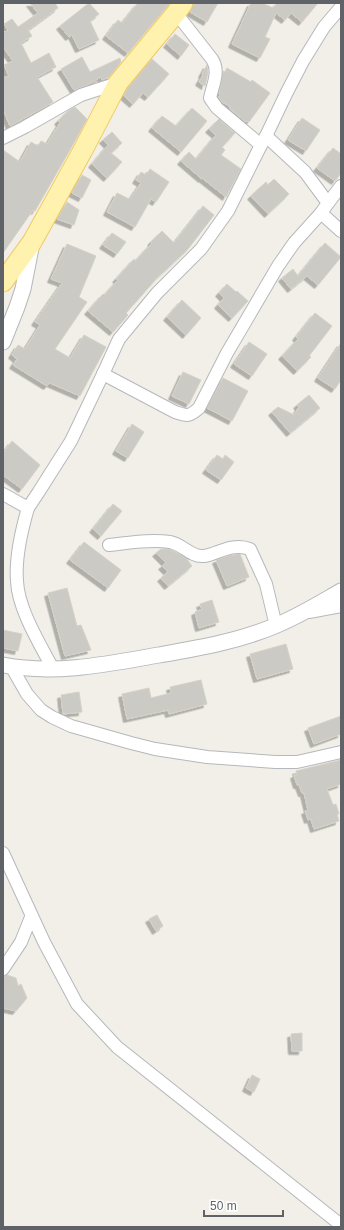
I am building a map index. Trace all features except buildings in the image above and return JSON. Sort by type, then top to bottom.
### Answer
[{"type":"main road","points":[[3,282],[32,242],[118,83],[179,8]]},
{"type":"street","points":[[179,8],[216,66],[210,98],[217,108],[305,172],[325,208],[341,231]]},
{"type":"street","points":[[53,669],[22,606],[17,582],[18,554],[28,508],[70,441],[104,374],[119,339],[157,294],[200,249],[228,212],[303,61],[324,27],[341,8]]},
{"type":"street","points":[[3,138],[81,95],[118,83]]},
{"type":"street","points":[[104,374],[175,412],[192,415],[199,408],[227,353],[278,266],[294,243],[325,208],[341,186]]},
{"type":"street","points":[[3,342],[23,289],[32,242]]},
{"type":"street","points":[[3,494],[28,508]]},
{"type":"street","points":[[109,545],[140,542],[170,542],[178,544],[198,556],[205,556],[234,546],[250,549],[266,584],[276,626]]},
{"type":"street","points":[[7,665],[53,669],[100,665],[200,648],[237,639],[276,626],[341,591]]},
{"type":"street","points":[[302,613],[341,606]]},
{"type":"street","points":[[7,665],[26,694],[41,710],[57,720],[71,726],[131,743],[155,749],[207,757],[275,762],[297,762],[341,752]]},
{"type":"street","points":[[3,854],[44,942],[77,1004],[88,1017],[117,1047],[341,1225]]},
{"type":"street","points":[[3,969],[21,942],[31,916]]}]
